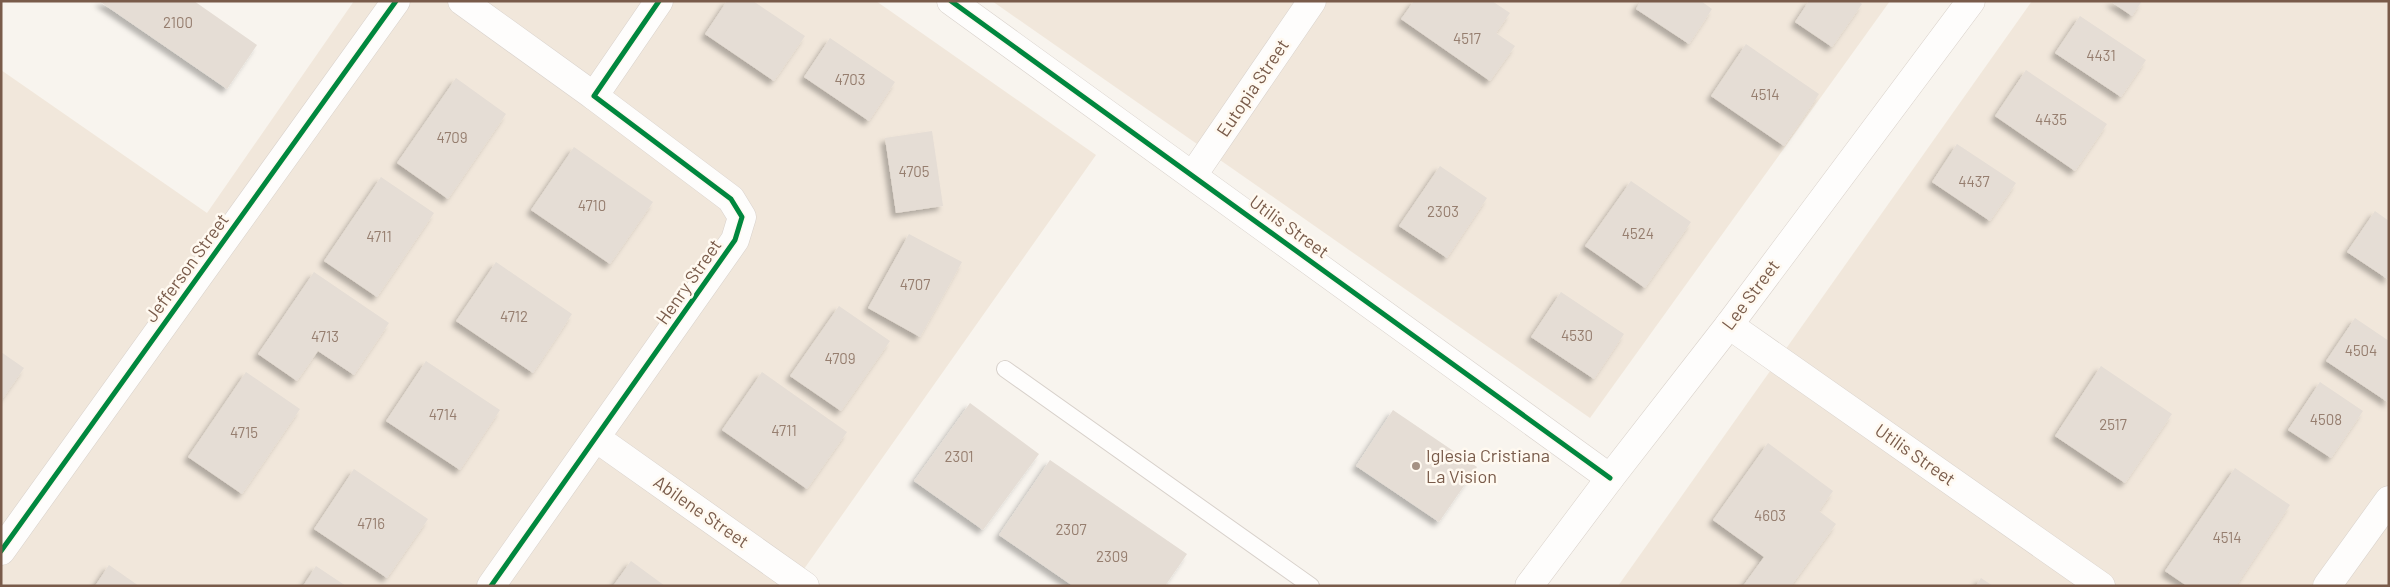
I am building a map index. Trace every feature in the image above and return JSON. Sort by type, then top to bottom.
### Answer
[{"type":"street","name":"Jefferson Street","points":[[1,551],[396,1]]},
{"type":"street","points":[[462,1],[594,96],[659,1]]},
{"type":"street","name":"Utilis Street","points":[[951,1],[1610,478]]},
{"type":"street","name":"Eutopia Street","points":[[1193,175],[1312,1]]},
{"type":"street","name":"Lee Street","points":[[1529,586],[1729,325],[1971,1]]},
{"type":"street","name":"Henry Street","points":[[491,586],[723,260],[735,240],[742,217],[731,199],[716,185],[594,96]]},
{"type":"street","name":"Utilis Street","points":[[1729,325],[2101,586]]},
{"type":"street","name":"Abilene Street","points":[[596,438],[805,586]]},
{"type":"street","points":[[2327,586],[2389,500]]},
{"type":"lane","points":[[1004,369],[1311,586]]},
{"type":"shaded area","points":[[354,1],[876,1],[1096,155],[792,586],[1,586],[1,70],[207,213]]},
{"type":"shaded area","points":[[992,1],[1890,1],[1590,418]]},
{"type":"shaded area","points":[[2032,1],[2389,1],[2389,586],[1618,586]]},
{"type":"building","points":[[99,1],[194,1],[257,45],[227,89]]},
{"type":"building","points":[[727,1],[753,1],[805,36],[774,81],[705,34]]},
{"type":"building","points":[[1414,1],[1492,1],[1510,13],[1496,33],[1515,46],[1490,81],[1401,19]]},
{"type":"building","points":[[1641,1],[1701,1],[1712,9],[1689,44],[1636,9]]},
{"type":"building","points":[[1809,1],[1858,1],[1862,4],[1832,47],[1795,22]]},
{"type":"building","points":[[2110,1],[2142,1],[2132,16]]},
{"type":"building","points":[[2080,16],[2146,60],[2121,97],[2055,53]]},
{"type":"building","points":[[830,38],[895,82],[869,121],[804,77]]},
{"type":"building","points":[[1746,44],[1819,94],[1784,146],[1711,96]]},
{"type":"building","points":[[2026,70],[2107,124],[2075,171],[1995,116]]},
{"type":"building","points":[[456,78],[506,114],[448,199],[397,163]]},
{"type":"building","points":[[932,131],[943,206],[896,213],[885,138]]},
{"type":"building","points":[[1957,144],[2016,183],[1990,221],[1932,182]]},
{"type":"building","points":[[574,147],[653,202],[610,264],[531,210]]},
{"type":"building","points":[[1440,166],[1487,198],[1447,258],[1399,226]]},
{"type":"building","points":[[381,177],[434,213],[377,297],[324,261]]},
{"type":"building","points":[[1631,181],[1691,222],[1645,288],[1585,246]]},
{"type":"building","points":[[2375,211],[2389,221],[2389,280],[2347,252]]},
{"type":"building","points":[[909,234],[962,262],[920,337],[868,308]]},
{"type":"building","points":[[496,262],[572,314],[533,373],[456,321]]},
{"type":"building","points":[[314,272],[389,323],[354,375],[318,351],[297,381],[258,354]]},
{"type":"building","points":[[1561,292],[1624,334],[1594,379],[1531,337]]},
{"type":"building","points":[[839,306],[890,341],[841,411],[790,376]]},
{"type":"building","points":[[2355,318],[2389,341],[2389,403],[2326,361]]},
{"type":"building","points":[[1,352],[24,368],[1,401]]},
{"type":"building","points":[[426,361],[500,410],[460,470],[386,421]]},
{"type":"building","points":[[2101,366],[2172,414],[2125,483],[2055,436]]},
{"type":"building","points":[[246,372],[300,409],[242,494],[188,457]]},
{"type":"building","points":[[762,372],[847,432],[807,489],[722,430]]},
{"type":"building","points":[[2320,382],[2363,411],[2331,458],[2288,430]]},
{"type":"building","points":[[970,403],[1039,454],[983,530],[914,481]]},
{"type":"building","name":"Iglesia Cristiana La Vision","points":[[1393,410],[1477,467],[1439,522],[1356,466]]},
{"type":"building","points":[[1768,443],[1833,491],[1819,511],[1836,524],[1791,586],[1743,586],[1764,557],[1713,520]]},
{"type":"building","points":[[1050,460],[1187,554],[1165,586],[1073,586],[999,535]]},
{"type":"building","points":[[2235,468],[2290,505],[2236,586],[2187,586],[2165,571]]},
{"type":"building","points":[[354,469],[428,519],[387,578],[314,529]]},
{"type":"building","points":[[631,561],[665,586],[613,586]]},
{"type":"building","points":[[109,565],[139,586],[95,586]]},
{"type":"building","points":[[316,566],[346,586],[303,586]]},
{"type":"building","points":[[1981,578],[1993,586],[1976,586]]},
{"type":"cycle path","points":[[1,551],[396,1]]},
{"type":"cycle path","points":[[491,586],[735,240],[742,217],[731,199],[594,96],[659,1]]},
{"type":"cycle path","points":[[951,1],[1610,478]]},
{"type":"place","name":"Iglesia Cristiana La Vision","points":[[1416,466]]}]
